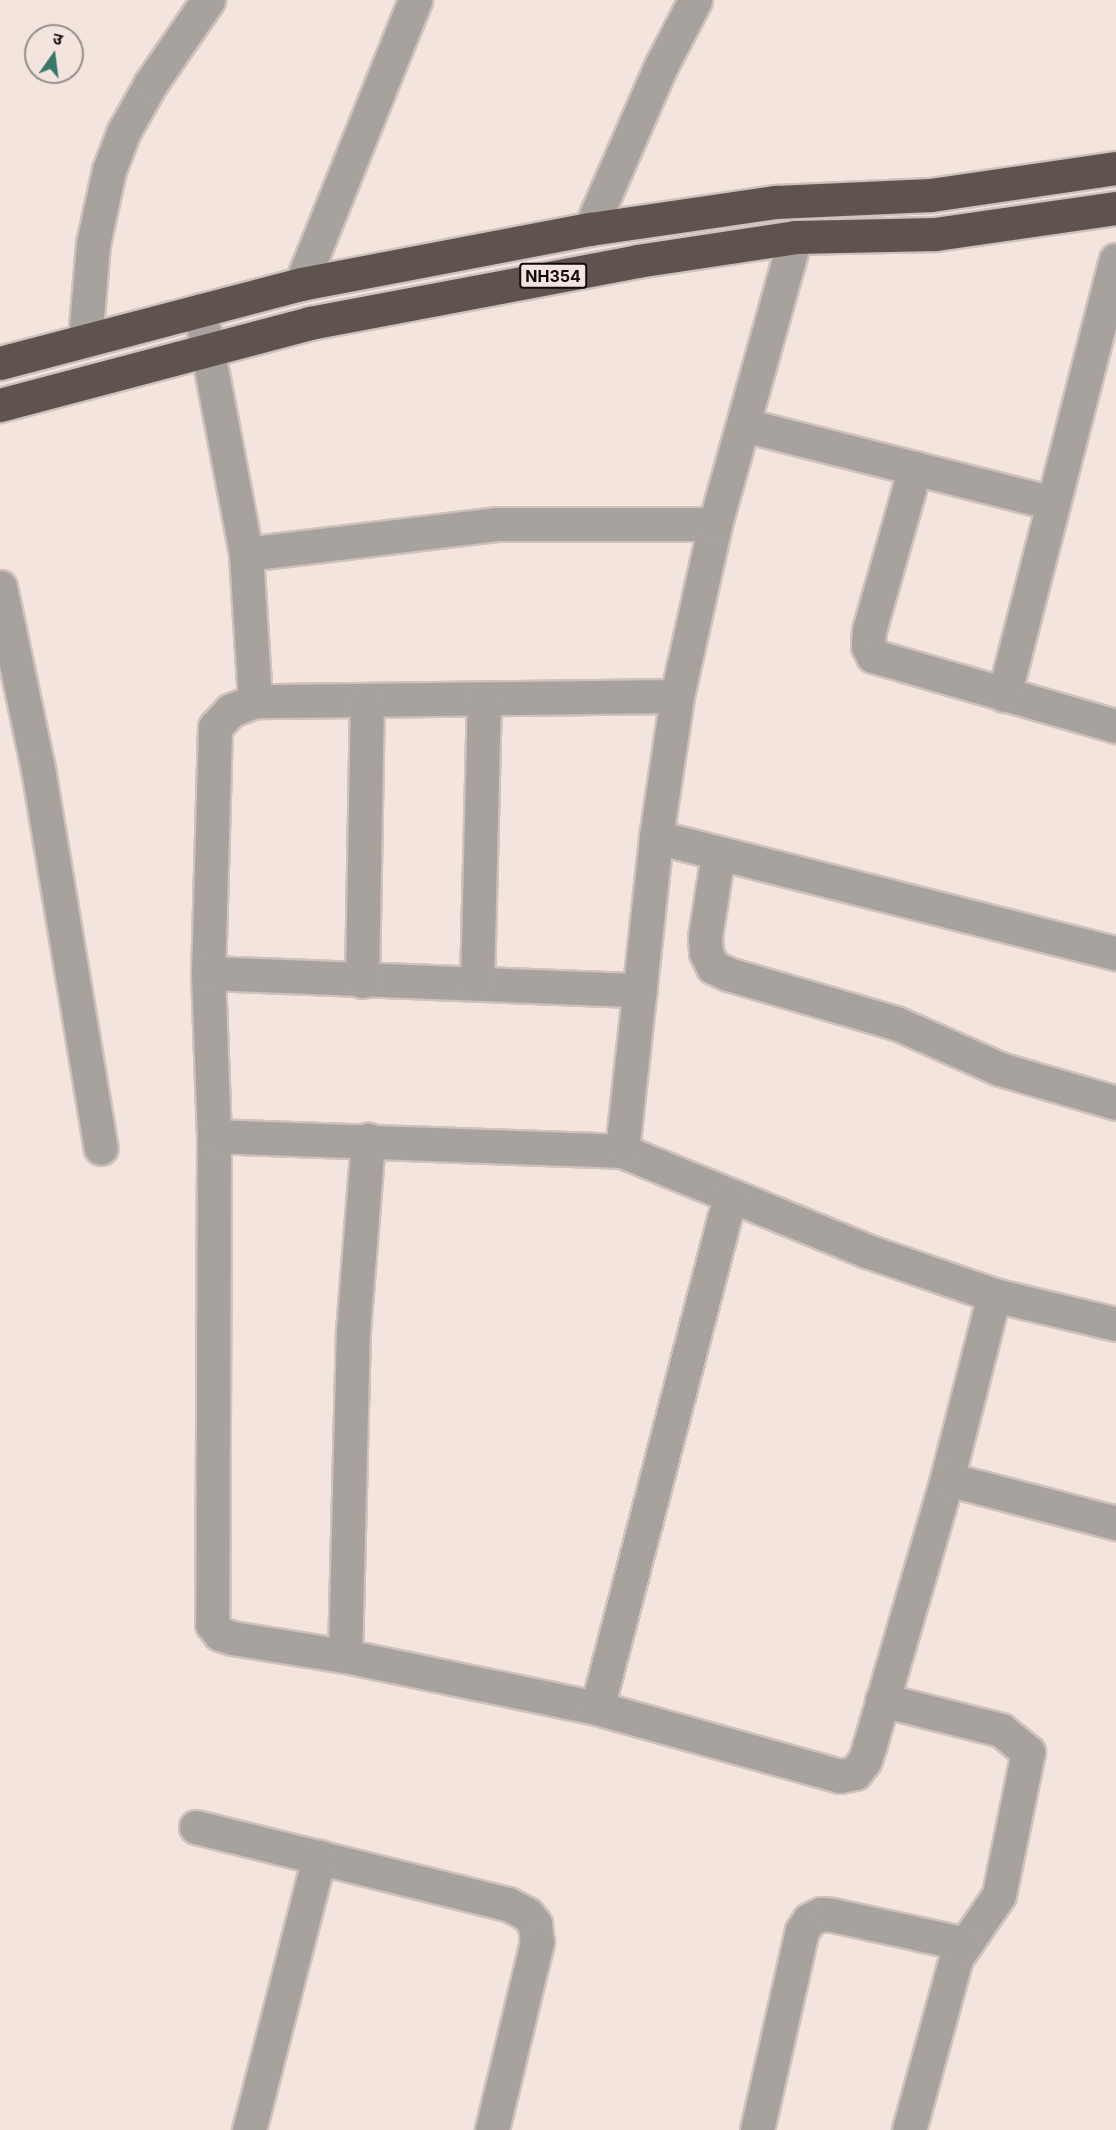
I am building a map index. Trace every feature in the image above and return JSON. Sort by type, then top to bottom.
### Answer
[{"type":"highway","name":"NH354","points":[[0,363],[301,284],[590,229],[776,202],[932,195],[1116,168]]},
{"type":"highway","name":"NH354","points":[[0,405],[310,323],[465,292],[795,237],[935,234],[1116,208]]},
{"type":"street","points":[[85,339],[93,244],[109,170],[123,134],[151,83],[208,0]]},
{"type":"street","points":[[301,284],[415,0]]},
{"type":"street","points":[[590,229],[661,66],[694,0]]},
{"type":"street","points":[[622,1151],[656,837],[677,696],[715,524],[795,237]]},
{"type":"street","points":[[1004,695],[1116,260]]},
{"type":"street","points":[[200,310],[210,349],[246,554],[255,701]]},
{"type":"street","points":[[744,425],[1053,503]]},
{"type":"street","points":[[915,468],[868,646],[873,656],[883,662],[1116,726]]},
{"type":"street","points":[[246,554],[498,524],[715,524]]},
{"type":"street","points":[[0,587],[38,769],[101,1148]]},
{"type":"street","points":[[677,696],[255,701],[231,710],[214,728],[208,973],[214,1136],[212,1624],[220,1634],[232,1638],[345,1656],[597,1708],[840,1776],[855,1773],[865,1760],[947,1479],[994,1295]]},
{"type":"street","points":[[477,984],[484,700]]},
{"type":"street","points":[[362,981],[367,701]]},
{"type":"street","points":[[656,837],[1116,953]]},
{"type":"street","points":[[718,854],[705,938],[706,953],[713,967],[728,974],[896,1023],[1000,1068],[1116,1104]]},
{"type":"street","points":[[208,973],[362,981],[640,990]]},
{"type":"street","points":[[214,1136],[622,1151],[867,1251],[994,1295],[1116,1324]]},
{"type":"street","points":[[345,1656],[353,1331],[368,1140]]},
{"type":"street","points":[[597,1708],[730,1196]]},
{"type":"street","points":[[947,1479],[1116,1523]]},
{"type":"street","points":[[882,1700],[1001,1730],[1028,1752],[999,1895],[965,1944],[946,1985],[909,2130]]},
{"type":"street","points":[[196,1827],[508,1904],[535,1924],[537,1942],[492,2130]]},
{"type":"street","points":[[249,2130],[319,1857]]},
{"type":"street","points":[[757,2130],[802,1930],[809,1920],[821,1914],[832,1915],[965,1944]]}]
